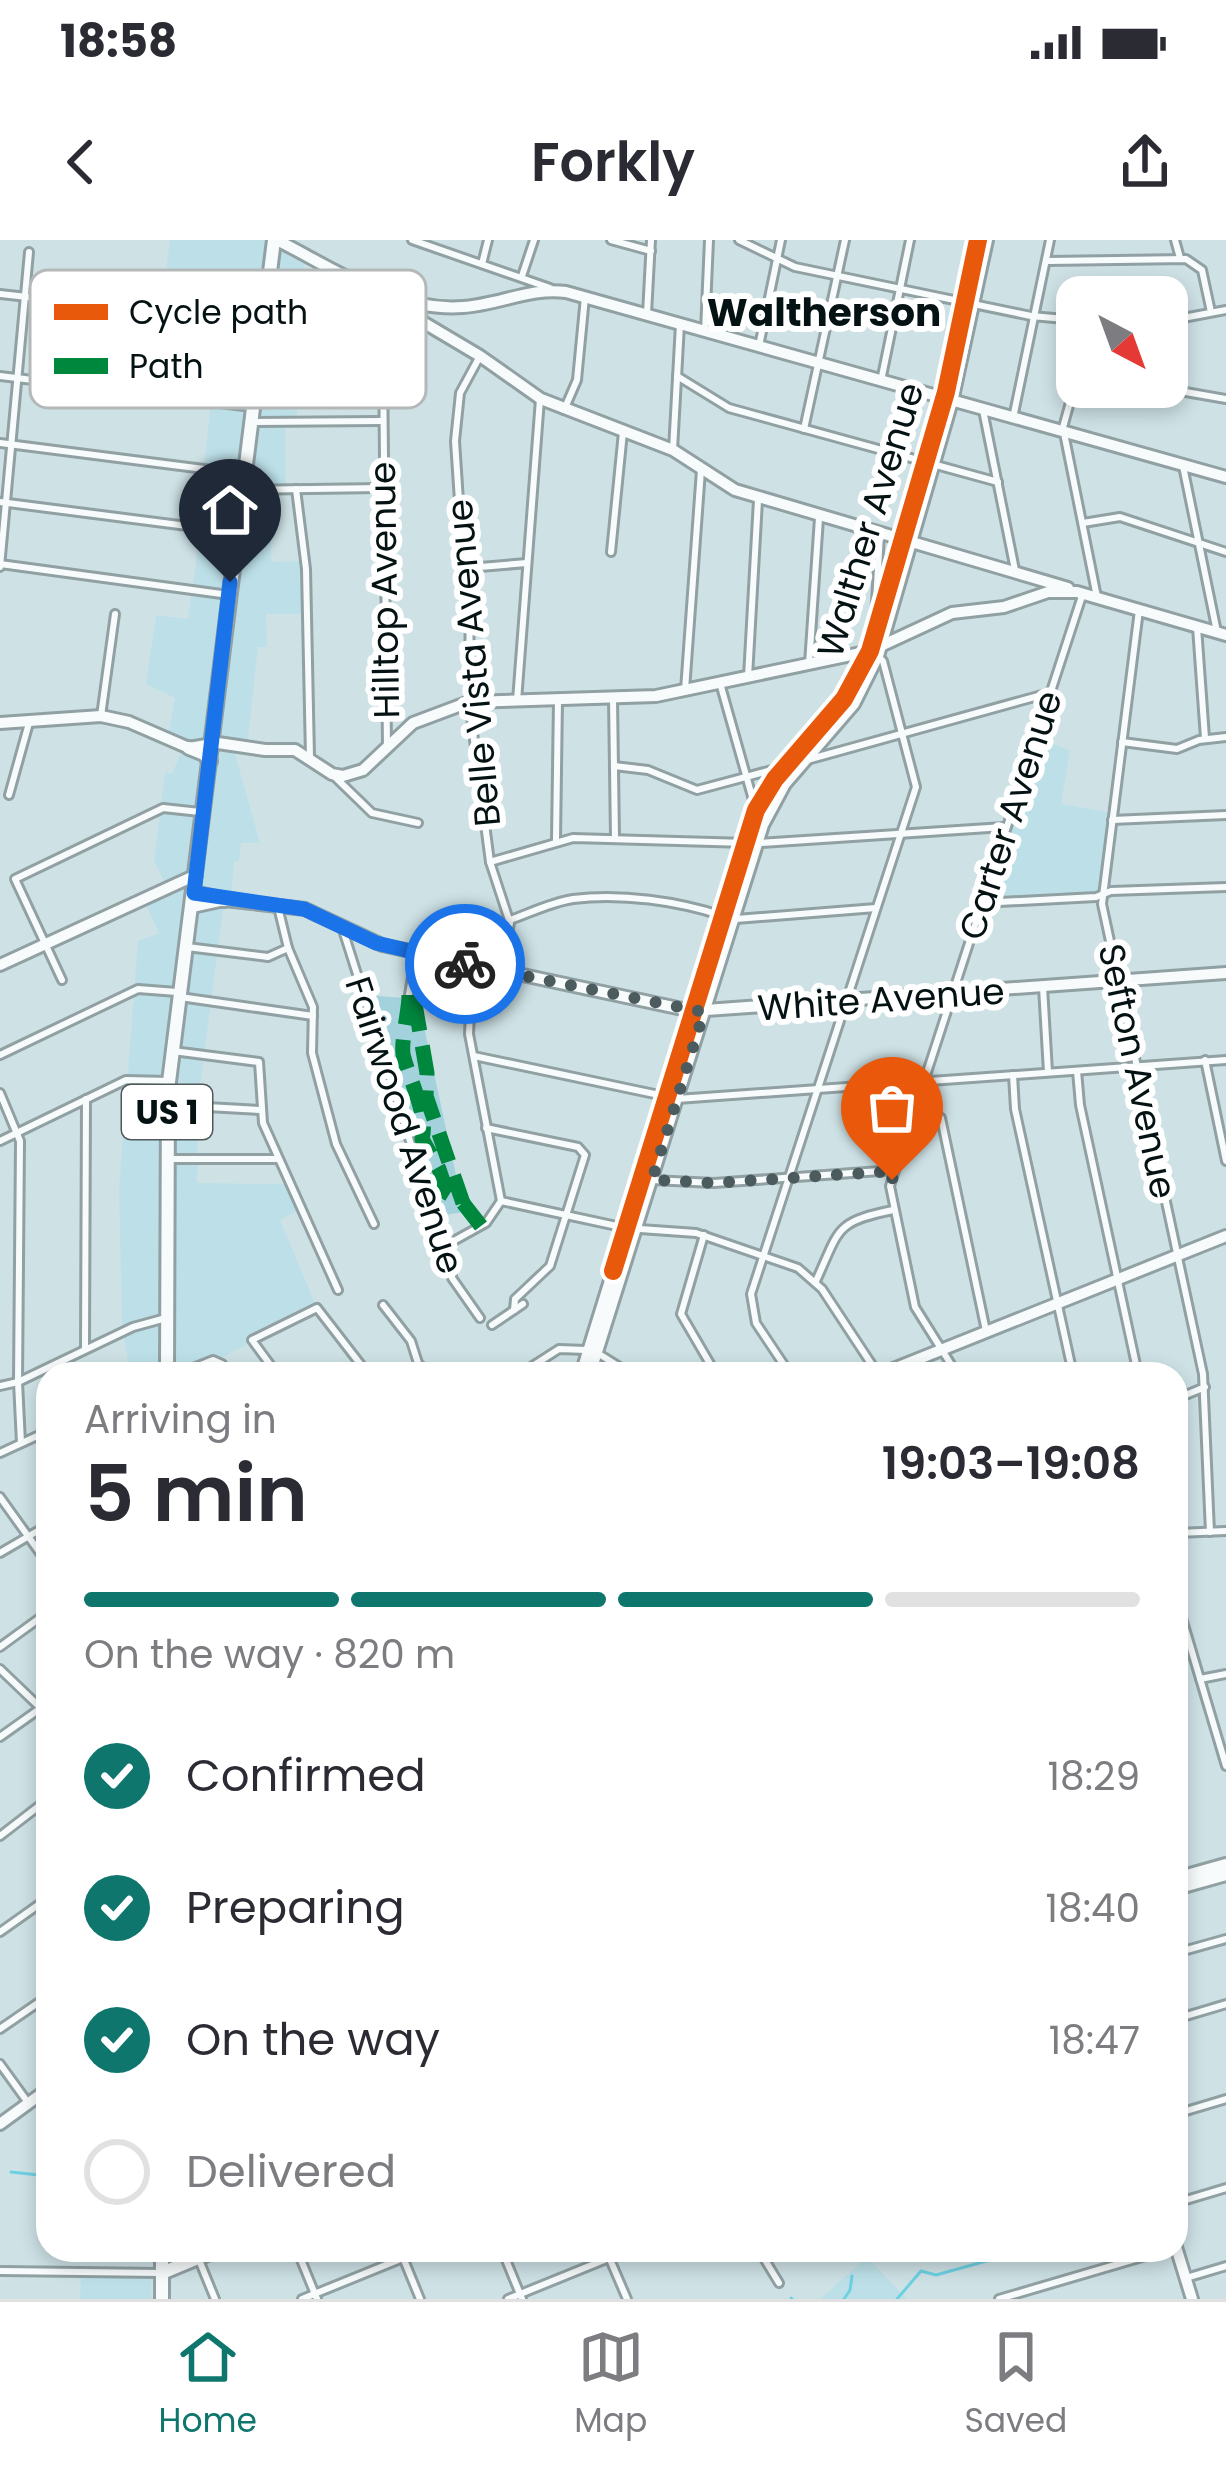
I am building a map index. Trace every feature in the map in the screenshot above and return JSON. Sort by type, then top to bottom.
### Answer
[{"type":"main road","name":"US 1","points":[[271,270],[276,240]]},
{"type":"main road","name":"US 1","points":[[167,1362],[169,1082],[251,408]]},
{"type":"main road","points":[[189,748],[210,761]]},
{"type":"main road","points":[[193,900],[224,900]]},
{"type":"main road","points":[[1188,1880],[1226,1869]]},
{"type":"main road","points":[[162,2262],[162,2299]]},
{"type":"main road","points":[[162,2272],[181,2262]]},
{"type":"street","points":[[276,240],[335,270]]},
{"type":"street","points":[[412,240],[553,291],[1226,477]]},
{"type":"street","points":[[482,264],[488,240]]},
{"type":"street","points":[[522,276],[534,240]]},
{"type":"street","points":[[610,240],[651,250]]},
{"type":"street","points":[[647,316],[651,240]]},
{"type":"street","points":[[705,331],[709,240]]},
{"type":"street","points":[[739,240],[777,260],[838,277],[1056,318]]},
{"type":"street","points":[[759,346],[781,240]]},
{"type":"street","points":[[804,429],[845,240]]},
{"type":"street","points":[[881,380],[910,240]]},
{"type":"street","name":"Walther Avenue","points":[[751,843],[776,797],[854,704],[876,651],[948,400],[982,240]]},
{"type":"street","points":[[1013,418],[1050,240]]},
{"type":"street","points":[[1174,240],[1180,258]]},
{"type":"street","points":[[28,253],[2,502],[0,565],[229,595]]},
{"type":"street","points":[[1048,260],[1180,258],[1196,262],[1211,312]]},
{"type":"street","points":[[426,306],[472,307],[553,291]]},
{"type":"street","points":[[0,294],[30,298]]},
{"type":"street","points":[[565,410],[577,380],[585,297]]},
{"type":"street","points":[[1188,317],[1226,310]]},
{"type":"street","points":[[426,318],[541,399],[674,450],[735,490],[1221,634]]},
{"type":"street","points":[[674,450],[680,324]]},
{"type":"street","name":"Belle Vista Avenue","points":[[480,356],[462,386],[456,420],[458,493],[468,568],[469,702],[490,862],[510,920],[501,972]]},
{"type":"street","points":[[0,376],[30,377]]},
{"type":"street","points":[[677,376],[729,408],[998,482]]},
{"type":"street","points":[[1188,393],[1226,400]]},
{"type":"street","points":[[517,701],[541,399]]},
{"type":"street","points":[[214,408],[381,421]]},
{"type":"street","name":"Hilltop Avenue","points":[[381,408],[387,748]]},
{"type":"street","points":[[1069,408],[1063,432],[1097,597]]},
{"type":"street","points":[[983,410],[1015,570]]},
{"type":"street","points":[[611,552],[623,432]]},
{"type":"street","points":[[0,443],[243,474]]},
{"type":"street","points":[[1184,466],[1197,543],[1221,634]]},
{"type":"street","points":[[685,690],[701,470]]},
{"type":"street","points":[[242,490],[383,488]]},
{"type":"street","points":[[296,489],[306,569],[310,757]]},
{"type":"street","points":[[748,677],[758,496]]},
{"type":"street","points":[[2,502],[236,532]]},
{"type":"street","points":[[809,664],[819,514]]},
{"type":"street","points":[[1084,524],[1120,517],[1226,552]]},
{"type":"street","name":"Walther Avenue","points":[[592,1362],[729,918],[756,810],[876,651],[880,532]]},
{"type":"street","name":"Walther Avenue","points":[[875,632],[907,539]]},
{"type":"street","points":[[468,568],[527,563]]},
{"type":"street","points":[[332,774],[360,771],[413,723],[469,702],[614,698],[685,690],[876,651],[952,613],[998,609],[1053,591],[1080,592]]},
{"type":"street","name":"Carter Avenue","points":[[950,1362],[914,1307],[890,1186],[1080,592]]},
{"type":"street","name":"Sefton Avenue","points":[[1139,610],[1102,895],[1205,1388],[1210,1532]]},
{"type":"street","points":[[101,716],[116,614]]},
{"type":"street","points":[[1197,627],[1205,738]]},
{"type":"street","points":[[782,1362],[750,1305],[917,782],[883,661],[876,651]]},
{"type":"street","points":[[720,683],[756,810]]},
{"type":"street","points":[[614,766],[646,770],[696,790],[1050,692]]},
{"type":"street","points":[[614,698],[614,838]]},
{"type":"street","points":[[556,840],[558,700]]},
{"type":"street","points":[[0,723],[101,716],[129,722],[189,748],[295,750],[332,774],[372,813],[418,823]]},
{"type":"street","points":[[9,795],[29,723]]},
{"type":"street","points":[[1122,742],[1172,749],[1226,737]]},
{"type":"street","points":[[62,980],[15,879],[163,808],[203,812]]},
{"type":"street","points":[[1112,820],[1226,815]]},
{"type":"street","points":[[490,862],[556,840],[751,843],[1006,827]]},
{"type":"street","points":[[0,965],[196,875]]},
{"type":"street","points":[[981,903],[1226,887]]},
{"type":"street","points":[[510,920],[583,898],[685,905],[729,918],[876,908]]},
{"type":"street","name":"White Avenue","points":[[224,900],[304,909],[376,943],[700,1012],[1226,973]]},
{"type":"street","points":[[278,907],[287,948],[311,1001],[311,1045],[336,1144],[374,1224]]},
{"type":"street","name":"Fairwood Avenue","points":[[342,927],[452,1259],[452,1278],[480,1318]]},
{"type":"street","points":[[187,946],[268,957],[287,948]]},
{"type":"street","points":[[409,995],[416,952]]},
{"type":"street","points":[[1042,987],[1048,1072]]},
{"type":"street","points":[[0,1055],[138,989],[314,1016]]},
{"type":"street","points":[[442,1240],[450,1243],[486,1223],[501,1201],[470,1013]]},
{"type":"street","points":[[173,1051],[259,1062],[260,1110],[277,1159],[338,1291]]},
{"type":"street","points":[[474,1056],[672,1098],[1226,1060]]},
{"type":"street","points":[[1204,1060],[1226,1161]]},
{"type":"street","points":[[1077,1071],[1079,1105],[1135,1362]]},
{"type":"street","points":[[1013,1075],[1015,1109],[1068,1362]]},
{"type":"street","points":[[0,1141],[126,1080],[169,1082]]},
{"type":"street","points":[[0,1093],[18,1132],[21,1443]]},
{"type":"street","name":"Walther Avenue","points":[[631,1229],[652,1180],[672,1098]]},
{"type":"street","points":[[85,1348],[86,1099]]},
{"type":"street","points":[[167,1105],[260,1110]]},
{"type":"street","points":[[912,1115],[941,1118],[986,1331]]},
{"type":"street","points":[[486,1128],[583,1150],[585,1158],[549,1270],[520,1295],[514,1310]]},
{"type":"street","points":[[167,1159],[277,1159]]},
{"type":"street","points":[[652,1180],[715,1183],[894,1171]]},
{"type":"street","points":[[501,1201],[631,1229],[704,1234],[798,1268],[816,1281],[872,1362]]},
{"type":"street","points":[[816,1281],[843,1226],[893,1210]]},
{"type":"street","points":[[704,1234],[681,1314],[709,1362]]},
{"type":"street","points":[[910,1362],[1226,1236]]},
{"type":"street","points":[[492,1325],[523,1304]]},
{"type":"street","points":[[383,1305],[415,1347],[418,1362]]},
{"type":"street","points":[[268,1362],[252,1340],[321,1309],[359,1362]]},
{"type":"street","points":[[57,1362],[133,1327],[166,1318]]},
{"type":"street","points":[[539,1362],[559,1349],[593,1352],[610,1362]]},
{"type":"street","name":"Walther Avenue","points":[[587,1362],[593,1352]]},
{"type":"street","points":[[0,1386],[36,1373]]},
{"type":"street","points":[[1188,1394],[1205,1388]]},
{"type":"street","points":[[0,1453],[36,1436]]},
{"type":"street","points":[[0,1497],[36,1547]]},
{"type":"street","points":[[0,1553],[36,1531]]},
{"type":"street","points":[[1188,1533],[1226,1531]]},
{"type":"street","points":[[0,1647],[36,1621]]},
{"type":"street","points":[[1188,1638],[1226,1766]]},
{"type":"street","points":[[0,1669],[36,1700]]},
{"type":"street","points":[[1200,1679],[1226,1674]]},
{"type":"street","points":[[0,1737],[36,1715]]},
{"type":"street","points":[[0,1836],[36,1808]]},
{"type":"street","points":[[0,1932],[36,1906]]},
{"type":"street","points":[[1188,1950],[1226,1939]]},
{"type":"street","points":[[0,2029],[36,2004]]},
{"type":"street","points":[[1188,2015],[1226,2004]]},
{"type":"street","points":[[0,2064],[28,2104]]},
{"type":"street","points":[[0,2124],[36,2098]]},
{"type":"street","points":[[1188,2110],[1226,2099]]},
{"type":"street","points":[[1188,2199],[1226,2188]]},
{"type":"street","points":[[199,2262],[215,2299]]},
{"type":"street","points":[[302,2262],[316,2296]]},
{"type":"street","points":[[302,2299],[386,2262]]},
{"type":"street","points":[[405,2262],[420,2299]]},
{"type":"street","points":[[507,2262],[521,2296]]},
{"type":"street","points":[[508,2299],[591,2262]]},
{"type":"street","points":[[611,2262],[627,2299]]},
{"type":"street","points":[[766,2262],[779,2283]]},
{"type":"street","points":[[998,2299],[1125,2262]]},
{"type":"street","points":[[1181,2262],[1192,2299]]},
{"type":"street","points":[[1186,2278],[1226,2266]]},
{"type":"street","points":[[0,2270],[162,2272]]},
{"type":"shaded area","points":[[170,240],[277,240],[306,254],[304,270],[166,270]]},
{"type":"shaded area","points":[[210,408],[297,408],[297,422],[285,423],[286,489],[272,490],[271,553],[272,562],[305,561],[306,614],[266,614],[267,647],[258,647],[247,748],[233,746],[260,843],[241,843],[239,861],[234,862],[231,901],[224,903],[198,1102],[197,1183],[290,1184],[301,1209],[280,1220],[317,1308],[218,1362],[128,1362],[122,1324],[119,1188],[138,941],[159,933],[142,897],[166,885],[154,861],[165,772],[172,774],[183,747],[167,740],[175,698],[146,684],[156,615],[188,619],[209,470],[204,468]]},
{"type":"shaded area","points":[[1035,738],[1070,750],[1061,804],[1112,813],[1102,895],[981,903]]},
{"type":"shaded area","points":[[366,995],[418,999],[464,1212],[437,1216]]},
{"type":"shaded area","points":[[861,2262],[872,2262],[907,2299],[820,2299]]},
{"type":"shaded area","points":[[81,2276],[151,2278],[152,2299],[80,2299]]},
{"type":"waterway","points":[[11,2172],[36,2175]]},
{"type":"waterway","points":[[897,2299],[921,2271],[936,2275],[983,2262]]},
{"type":"waterway","points":[[844,2299],[852,2276]]},
{"type":"marked path","points":[[409,995],[403,1054],[420,1108],[422,1139],[447,1193],[463,1203],[426,1096],[427,1073],[415,1004],[409,997]]},
{"type":"marked path","points":[[463,1203],[481,1226]]},
{"type":"cycle path","points":[[613,1271],[756,810],[775,779],[844,699],[870,651],[946,392],[978,240]]},
{"type":"way so far","points":[[465,964],[704,1012],[652,1180],[715,1183],[894,1171],[892,1180]]},
{"type":"district","name":"Waltherson","points":[[824,312]]},
{"type":"route","points":[[230,582],[194,893],[304,909],[376,943],[465,964]]}]
